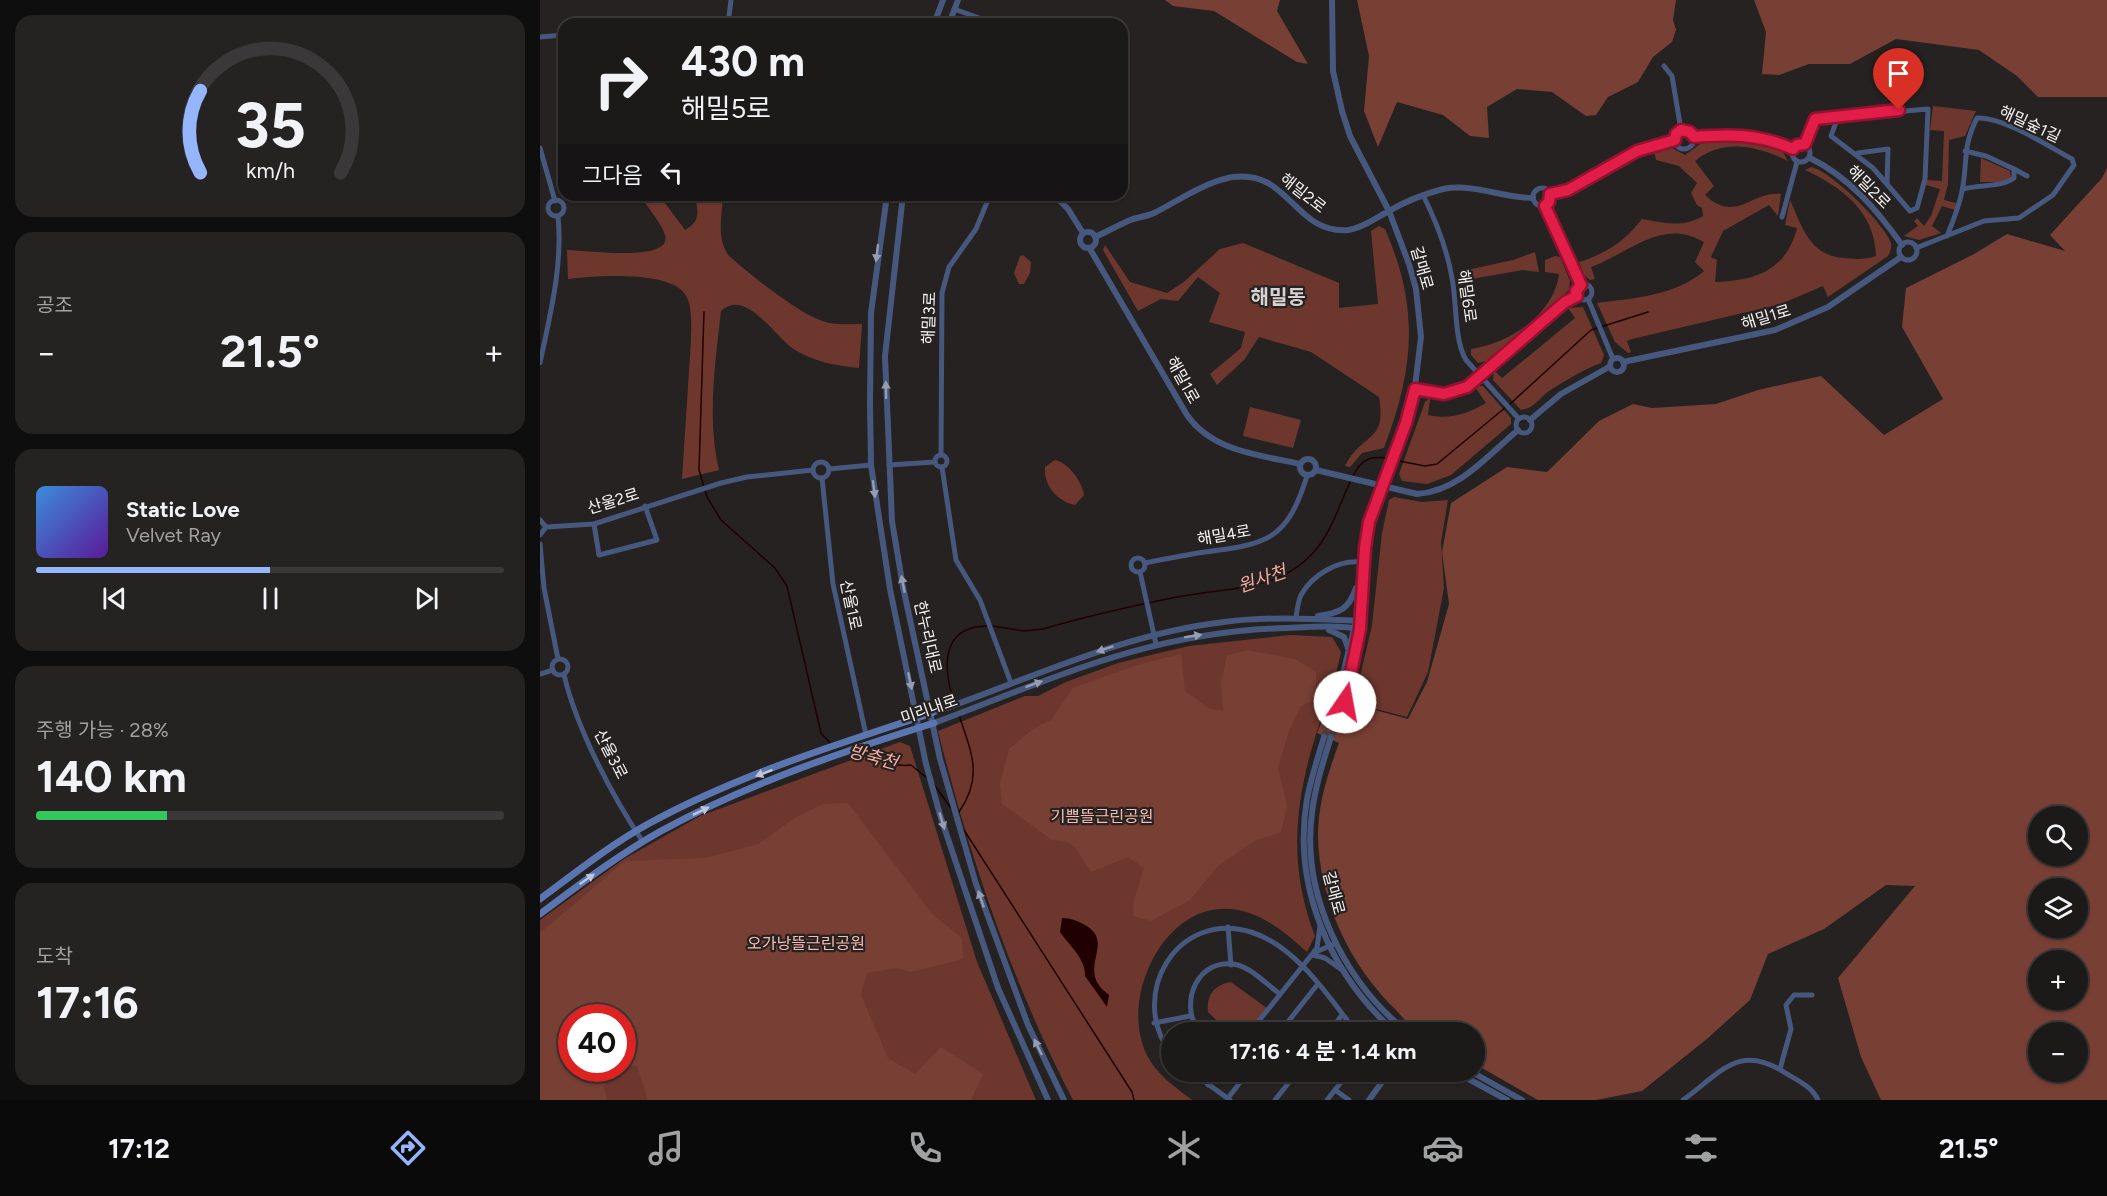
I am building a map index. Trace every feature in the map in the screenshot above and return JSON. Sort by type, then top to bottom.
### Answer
[{"type":"main road","name":"미리내로","points":[[540,899],[636,832],[719,791],[818,752],[932,713]]},
{"type":"main road","name":"미리내로","points":[[540,914],[643,842],[717,803],[831,757],[934,723]]},
{"type":"street","points":[[729,18],[731,0]]},
{"type":"street","points":[[936,18],[943,0]]},
{"type":"street","points":[[951,18],[958,0]]},
{"type":"street","name":"갈매로","points":[[1332,0],[1333,71],[1342,111],[1350,136],[1389,211],[1416,289],[1421,337],[1413,403],[1369,522],[1358,625],[1345,702]]},
{"type":"street","points":[[954,9],[979,18]]},
{"type":"street","points":[[540,37],[558,36]]},
{"type":"street","points":[[1664,66],[1672,76],[1681,130]]},
{"type":"street","points":[[1805,144],[1815,119],[1928,109],[1925,179],[1917,208],[1910,210],[1858,153],[1831,136],[1838,117]]},
{"type":"street","name":"해밀숲1길","points":[[1916,248],[1947,236],[1984,221],[2019,218],[2057,191],[2074,165],[2072,159],[1985,117],[1977,118],[1965,151],[1963,189],[1947,236]]},
{"type":"street","points":[[1681,130],[1690,132],[1694,137]]},
{"type":"street","points":[[1681,130],[1676,134],[1677,146],[1686,149],[1691,146],[1694,137]]},
{"type":"street","points":[[1694,137],[1731,135],[1761,137],[1793,149]]},
{"type":"street","points":[[1545,206],[1537,205],[1533,198],[1537,190],[1542,188],[1550,194],[1568,190],[1637,151],[1675,140]]},
{"type":"street","points":[[1797,162],[1792,155],[1793,149],[1797,145],[1805,144]]},
{"type":"street","points":[[1797,162],[1806,162],[1810,158],[1811,152],[1805,144]]},
{"type":"street","points":[[540,148],[555,201],[563,206],[563,211],[558,216],[560,243],[556,279],[540,363]]},
{"type":"street","points":[[1858,153],[1888,149],[1887,183]]},
{"type":"street","points":[[1965,151],[1986,156],[2027,176]]},
{"type":"street","name":"해밀2로","points":[[1810,158],[1826,166],[1863,196],[1902,245]]},
{"type":"street","points":[[1782,217],[1797,162]]},
{"type":"street","points":[[1963,189],[1980,184],[2005,184],[2014,178],[2014,169]]},
{"type":"street","name":"해밀2로","points":[[1095,237],[1127,221],[1154,213],[1224,178],[1248,178],[1269,184],[1308,218],[1329,227],[1349,230],[1423,195],[1462,187],[1533,198]]},
{"type":"street","points":[[1545,206],[1549,202],[1550,194]]},
{"type":"street","name":"해밀6로","points":[[1423,195],[1438,229],[1449,263],[1456,303],[1460,349],[1480,376],[1519,419]]},
{"type":"street","points":[[555,201],[549,204],[548,210],[551,214],[558,216]]},
{"type":"street","name":"한누리대로","points":[[886,201],[871,313],[871,465],[890,589],[926,765],[987,958],[1017,1034],[1048,1100]]},
{"type":"street","name":"한누리대로","points":[[902,201],[885,356],[892,521],[899,565],[940,759],[976,884],[1000,955],[1028,1025],[1064,1100]]},
{"type":"street","name":"해밀3로","points":[[942,467],[947,459],[941,455],[942,293],[949,267],[976,229],[988,201]]},
{"type":"street","points":[[1060,201],[1068,209],[1083,233]]},
{"type":"street","points":[[1545,206],[1581,285]]},
{"type":"street","points":[[1090,232],[1095,237],[1096,243],[1090,249],[1080,244],[1079,239],[1083,233],[1090,232]]},
{"type":"street","points":[[1910,242],[1916,248],[1913,258],[1908,260],[1901,257],[1899,252],[1902,245],[1910,242]]},
{"type":"street","name":"해밀1로","points":[[1090,249],[1188,415],[1204,435],[1250,454],[1300,464]]},
{"type":"street","name":"해밀1로","points":[[1623,362],[1754,336],[1786,326],[1828,307],[1901,257]]},
{"type":"street","points":[[1577,296],[1576,291],[1581,285]]},
{"type":"street","points":[[1581,285],[1591,287],[1592,292],[1588,299]]},
{"type":"street","points":[[1415,389],[1451,394],[1467,387],[1565,302],[1577,296]]},
{"type":"street","points":[[1577,296],[1583,300],[1588,299]]},
{"type":"street","points":[[1530,420],[1561,394],[1610,367],[1613,359],[1588,299]]},
{"type":"street","points":[[1610,367],[1618,372],[1623,368],[1623,362],[1620,359],[1613,359]]},
{"type":"street","points":[[1524,417],[1530,420],[1530,430],[1524,433],[1518,430],[1516,424],[1519,419],[1524,417]]},
{"type":"street","points":[[1316,470],[1316,465],[1311,460],[1300,464],[1301,471],[1307,476],[1316,470],[1417,494],[1433,493],[1448,487],[1518,430]]},
{"type":"street","points":[[935,462],[941,455]]},
{"type":"street","points":[[820,462],[825,463],[829,469],[827,475],[822,478],[815,476],[813,470],[820,462]]},
{"type":"street","points":[[889,465],[935,462],[942,467],[956,560],[986,614],[1011,682]]},
{"type":"street","points":[[829,469],[871,465]]},
{"type":"street","name":"산울2로","points":[[546,527],[594,524],[721,483],[747,477],[813,470]]},
{"type":"street","name":"해밀4로","points":[[1145,563],[1244,548],[1269,539],[1292,516],[1307,476]]},
{"type":"street","name":"산울1로","points":[[822,478],[832,584],[866,735]]},
{"type":"street","points":[[594,524],[599,555],[649,543],[657,540],[645,506]]},
{"type":"street","points":[[540,520],[546,527],[540,535]]},
{"type":"street","points":[[540,544],[544,588],[558,659]]},
{"type":"street","name":"갈매로","points":[[1336,698],[1358,625],[1360,562],[1365,548]]},
{"type":"street","points":[[1139,558],[1145,563],[1140,572],[1132,569],[1133,561],[1139,558]]},
{"type":"street","points":[[1296,618],[1299,600],[1305,589],[1338,562],[1360,562]]},
{"type":"street","points":[[1140,572],[1156,644]]},
{"type":"street","points":[[1305,618],[1335,614],[1346,609],[1350,605],[1359,579]]},
{"type":"street","name":"미리내로","points":[[932,713],[1119,644],[1155,635],[1222,622],[1296,618],[1358,625]]},
{"type":"street","name":"미리내로","points":[[934,723],[1105,658],[1156,644],[1222,632],[1358,625]]},
{"type":"street","points":[[1312,627],[1335,631],[1344,638],[1348,647],[1347,664]]},
{"type":"street","points":[[558,659],[565,660],[568,665],[564,675],[557,675],[553,670],[553,663],[558,659]]},
{"type":"street","points":[[540,674],[553,670]]},
{"type":"street","name":"산울3로","points":[[564,675],[569,697],[587,741],[643,842]]},
{"type":"street","name":"갈매로","points":[[1385,1022],[1364,1000],[1342,971],[1328,946],[1319,923],[1307,866],[1306,816],[1311,780],[1328,737],[1314,798],[1311,848],[1316,890],[1336,943],[1362,987],[1397,1022]]},
{"type":"street","points":[[1258,1022],[1320,943],[1319,923]]},
{"type":"street","points":[[1228,927],[1231,964]]},
{"type":"street","points":[[1161,1039],[1154,1023],[1154,988],[1171,955],[1200,934],[1228,927],[1252,932],[1268,940],[1302,966],[1348,1022]]},
{"type":"street","points":[[1312,955],[1336,943]]},
{"type":"street","points":[[1312,955],[1325,958],[1342,971]]},
{"type":"street","points":[[1193,1022],[1190,1016],[1190,994],[1196,982],[1208,970],[1220,965],[1231,964],[1249,970],[1280,994]]},
{"type":"street","points":[[1288,1022],[1317,985]]},
{"type":"street","points":[[1780,1069],[1791,1029],[1786,1005],[1794,995],[1812,995]]},
{"type":"street","points":[[1337,1022],[1342,1015]]},
{"type":"street","points":[[1154,1023],[1190,1016]]},
{"type":"street","points":[[1683,1100],[1740,1060],[1763,1060],[1805,1085],[1818,1100]]},
{"type":"street","points":[[1485,1079],[1522,1100]]},
{"type":"street","points":[[1204,1082],[1229,1099],[1242,1082]]},
{"type":"street","points":[[1275,1100],[1289,1082]]},
{"type":"street","points":[[1327,1100],[1341,1082]]},
{"type":"street","points":[[1369,1100],[1382,1082]]},
{"type":"street","points":[[1474,1082],[1507,1100]]},
{"type":"street","points":[[1335,1090],[1348,1100]]},
{"type":"green space","points":[[1165,0],[1280,0],[1277,11],[1308,64],[1297,62],[1214,11],[1173,6]]},
{"type":"green space","points":[[1357,0],[1676,0],[1673,20],[1676,30],[1672,42],[1653,57],[1638,82],[1608,97],[1596,115],[1586,116],[1552,92],[1517,89],[1487,107],[1489,138],[1470,136],[1443,115],[1397,102],[1378,147],[1364,111],[1369,56]]},
{"type":"green space","points":[[1754,0],[2107,0],[2107,97],[2038,97],[2017,76],[1979,50],[1896,39],[1850,64],[1809,64],[1779,75],[1762,74],[1766,32]]},
{"type":"green space","points":[[1933,106],[1976,111],[1965,136],[1949,140],[1948,184],[1944,200],[1956,203],[1955,210],[1942,206],[1932,226],[1941,233],[1919,240],[1904,236],[1918,226],[1914,221],[1917,218],[1924,226],[1931,216],[1940,189],[1926,185],[1927,180],[1942,181],[1944,131],[1930,130]]},
{"type":"green space","points":[[1750,143],[1782,151],[1788,161],[1753,148],[1729,147],[1717,149],[1695,161],[1714,186],[1705,195],[1726,207],[1735,207],[1770,194],[1781,194],[1778,216],[1769,205],[1723,231],[1711,257],[1717,260],[1715,282],[1756,276],[1777,264],[1792,243],[1797,228],[1785,225],[1790,200],[1808,238],[1822,251],[1831,256],[1843,258],[1864,259],[1876,256],[1870,226],[1863,214],[1832,184],[1805,170],[1811,167],[1831,177],[1868,211],[1887,234],[1891,243],[1890,251],[1888,256],[1828,297],[1823,286],[1781,304],[1632,339],[1627,341],[1631,352],[1628,353],[1615,342],[1597,303],[1667,291],[1693,279],[1704,271],[1695,262],[1704,242],[1689,235],[1674,233],[1660,235],[1591,267],[1595,279],[1590,280],[1584,275],[1579,262],[1614,246],[1642,219],[1681,223],[1703,216],[1702,208],[1697,205],[1691,193],[1697,183],[1679,166],[1656,160],[1654,152],[1670,147],[1685,155],[1700,144]]},
{"type":"green space","points":[[1981,158],[2010,171],[2011,178],[2002,182],[1980,182]]},
{"type":"green space","points":[[2107,168],[2107,1100],[1881,1100],[1861,1057],[1838,978],[1915,886],[1886,885],[1824,929],[1768,954],[1750,1000],[1708,1038],[1642,1091],[1596,1100],[1538,1100],[1485,1070],[1485,1022],[1407,1022],[1379,993],[1365,973],[1351,952],[1331,908],[1320,860],[1318,824],[1324,788],[1339,743],[1317,733],[1331,698],[1408,719],[1427,682],[1449,604],[1442,552],[1451,503],[1507,467],[1547,472],[1599,421],[1633,404],[1652,408],[1716,404],[1758,390],[1821,376],[1884,435],[1943,399],[1902,327],[1906,288],[1974,254],[2007,234],[2065,251],[2050,235],[2102,178]]},
{"type":"green space","points":[[644,201],[663,201],[685,230],[696,219],[696,201],[722,201],[721,235],[729,256],[778,295],[806,313],[829,323],[862,324],[859,368],[824,362],[799,353],[759,316],[740,305],[730,305],[721,311],[713,411],[713,431],[719,470],[682,479],[691,340],[688,299],[676,286],[647,278],[612,276],[568,279],[567,250],[625,253],[655,249],[664,244],[665,235]]},
{"type":"green space","points":[[1379,226],[1385,229],[1404,286],[1409,339],[1407,365],[1402,392],[1384,448],[1362,453],[1350,467],[1345,466],[1352,455],[1372,436],[1380,423],[1379,397],[1311,352],[1259,337],[1244,360],[1217,385],[1210,374],[1241,348],[1245,332],[1209,322],[1220,293],[1198,277],[1178,301],[1161,299],[1138,311],[1103,250],[1105,245],[1130,282],[1167,293],[1185,281],[1220,249],[1243,243],[1339,283],[1339,308],[1378,304],[1371,231]]},
{"type":"green space","points":[[1535,252],[1539,272],[1523,270],[1460,281],[1458,272],[1513,260]]},
{"type":"green space","points":[[1023,255],[1031,262],[1030,273],[1024,284],[1019,284],[1014,273],[1020,256]]},
{"type":"green space","points":[[1555,256],[1560,257],[1570,281],[1569,290],[1487,361],[1478,363],[1471,355],[1471,349],[1500,341],[1514,334],[1539,314],[1548,302],[1559,274],[1545,272],[1545,260]]},
{"type":"green space","points":[[1583,307],[1604,355],[1601,363],[1568,379],[1533,405],[1521,410],[1493,380],[1494,370],[1502,378],[1575,318],[1568,308]]},
{"type":"green space","points":[[1483,386],[1511,418],[1511,424],[1451,475],[1427,484],[1402,481],[1399,474],[1425,402],[1430,398],[1428,415],[1444,417],[1465,413],[1486,403],[1475,387]]},
{"type":"green space","points":[[1250,407],[1301,420],[1293,448],[1243,436]]},
{"type":"green space","points":[[1055,460],[1070,469],[1081,484],[1084,495],[1075,505],[1063,500],[1053,492],[1046,480],[1045,467]]},
{"type":"green space","points":[[1394,497],[1422,502],[1448,500],[1441,542],[1444,588],[1428,672],[1407,717],[1376,709],[1355,698],[1372,625],[1382,533],[1389,500]]},
{"type":"green space","name":"기쁨뜰근린공원","points":[[1290,635],[1332,637],[1341,652],[1307,766],[1299,814],[1297,838],[1301,887],[1315,936],[1307,952],[1275,926],[1257,916],[1238,910],[1212,910],[1189,919],[1170,935],[1155,956],[1144,980],[1139,1006],[1140,1032],[1147,1055],[1161,1075],[1161,1082],[1169,1082],[1192,1100],[1073,1100],[1031,1011],[995,919],[964,826],[938,731],[1025,696],[1038,696],[1066,682],[1118,663],[1189,646]]},
{"type":"green space","points":[[1247,650],[1295,659],[1316,672],[1316,699],[1301,706],[1289,731],[1278,767],[1287,806],[1281,832],[1254,841],[1217,867],[1190,900],[1151,921],[1133,916],[1134,900],[1144,868],[1128,857],[1091,872],[1075,847],[1066,842],[1052,840],[1002,804],[1000,784],[1009,749],[1033,729],[1051,720],[1073,688],[1137,665],[1181,654],[1185,691],[1210,709],[1223,710],[1221,682],[1227,656]]},
{"type":"green space","name":"오가낭뜰근린공원","points":[[900,742],[910,746],[977,962],[1036,1100],[540,1100],[540,920],[624,859],[700,816]]},
{"type":"green space","name":"오가낭뜰근린공원","points":[[848,803],[933,915],[962,938],[963,959],[910,972],[897,968],[867,973],[861,995],[888,1058],[915,1074],[941,1047],[983,1074],[971,1100],[648,1100],[636,1066],[636,1004],[558,1004],[558,1082],[607,1082],[604,1086],[607,1100],[540,1100],[540,933],[625,861],[706,858],[758,844],[796,817],[823,804]]},
{"type":"green space","points":[[1231,982],[1268,1009],[1258,1022],[1218,1022],[1208,1012],[1208,1001],[1212,992]]},
{"type":"shaded area","points":[[1062,918],[1072,919],[1085,925],[1093,931],[1097,938],[1095,977],[1109,995],[1107,1007],[1085,976],[1080,958],[1060,932]]},
{"type":"waterway","name":"방축천","points":[[704,312],[699,470],[707,497],[721,520],[775,568],[787,586],[821,733],[831,744]]},
{"type":"waterway","name":"원사천","points":[[1510,404],[1591,330],[1648,312]]},
{"type":"waterway","name":"원사천","points":[[1394,460],[1425,466],[1437,464],[1506,407]]},
{"type":"waterway","name":"원사천","points":[[1353,476],[1360,465],[1368,459],[1377,457],[1390,459]]},
{"type":"waterway","name":"원사천","points":[[993,626],[1024,631],[1043,629],[1160,600],[1267,582],[1299,566],[1320,545],[1351,480]]},
{"type":"waterway","name":"원사천","points":[[954,702],[947,663],[953,641],[961,633],[972,628],[988,626]]},
{"type":"waterway","name":"원사천","points":[[959,715],[971,752],[973,775],[967,799],[959,812]]},
{"type":"waterway","name":"방축천","points":[[856,751],[890,763],[911,765],[927,778]]},
{"type":"waterway","name":"방축천","points":[[933,783],[951,808]]},
{"type":"waterway","name":"방축천","points":[[964,830],[1132,1092],[1134,1100]]},
{"type":"tunnel","points":[[1324,737],[1337,698]]},
{"type":"tunnel","points":[[1331,737],[1345,702]]},
{"type":"district","name":"해밀동","points":[[1278,297]]},
{"type":"route","points":[[1345,702],[1360,629],[1365,548],[1369,522],[1413,403],[1415,389],[1435,394],[1451,394],[1467,387],[1565,302],[1577,296],[1577,288],[1581,285],[1545,206],[1549,202],[1550,194],[1562,193],[1637,151],[1675,140],[1676,134],[1684,129],[1694,137],[1719,135],[1761,137],[1777,141],[1793,149],[1797,145],[1805,144],[1815,119],[1899,110]]}]
